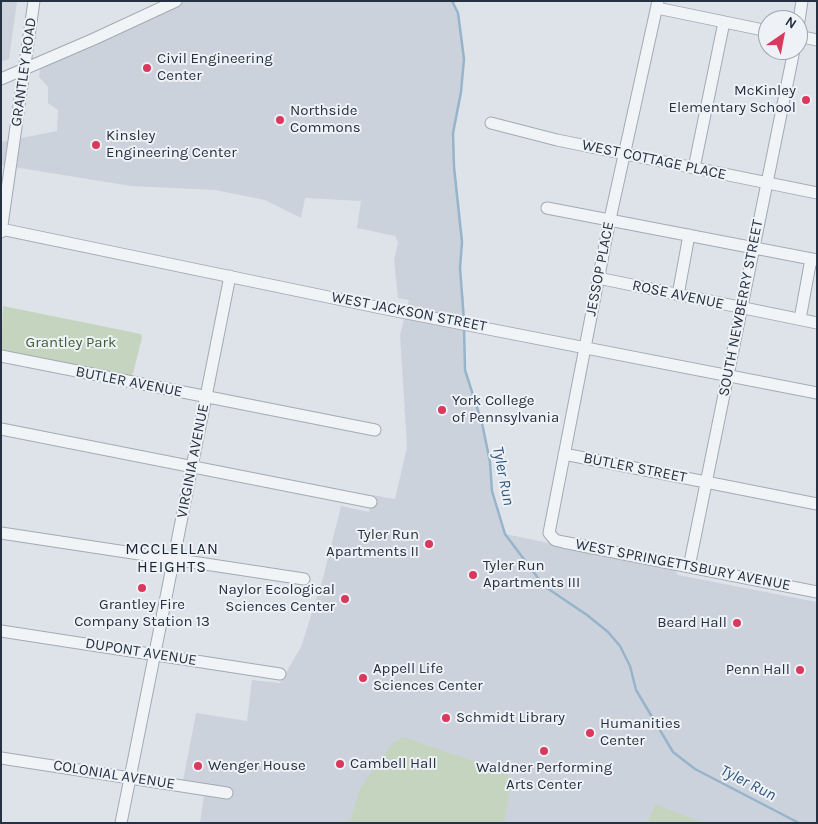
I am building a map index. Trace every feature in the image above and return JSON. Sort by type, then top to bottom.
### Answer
[{"type":"street","name":"GRANTLEY ROAD","points":[[1,230],[34,1]]},
{"type":"street","points":[[1,79],[176,1]]},
{"type":"street","points":[[658,5],[758,29]]},
{"type":"street","name":"JESSOP PLACE","points":[[551,537],[549,527],[598,278],[658,5]]},
{"type":"street","points":[[694,168],[724,22]]},
{"type":"street","name":"SOUTH NEWBERRY STREET","points":[[688,566],[792,60]]},
{"type":"street","name":"WEST COTTAGE PLACE","points":[[492,123],[557,140],[817,193]]},
{"type":"street","points":[[547,208],[689,236],[753,246],[814,260],[800,319]]},
{"type":"street","name":"WEST JACKSON STREET","points":[[1,230],[817,393]]},
{"type":"street","points":[[678,295],[689,236]]},
{"type":"street","name":"VIRGINIA AVENUE","points":[[121,823],[230,276]]},
{"type":"street","name":"ROSE AVENUE","points":[[598,278],[817,323]]},
{"type":"street","name":"BUTLER AVENUE","points":[[1,356],[376,430]]},
{"type":"street","points":[[1,429],[371,502]]},
{"type":"street","name":"BUTLER STREET","points":[[564,454],[705,482]]},
{"type":"street","points":[[705,482],[817,504]]},
{"type":"street","points":[[1,533],[304,579]]},
{"type":"street","name":"WEST SPRINGETTSBURY AVENUE","points":[[551,537],[563,542],[817,592]]},
{"type":"street","name":"DUPONT AVENUE","points":[[1,631],[280,674]]},
{"type":"street","name":"COLONIAL AVENUE","points":[[1,758],[227,793]]},
{"type":"shaded area","points":[[1,1],[17,1],[9,59],[1,62]]},
{"type":"shaded area","name":"York College of Pennsylvania","points":[[184,1],[459,1],[453,4],[458,13],[464,59],[461,92],[453,133],[454,167],[462,242],[460,268],[464,300],[465,370],[482,423],[490,462],[492,491],[505,534],[674,569],[678,575],[817,602],[817,823],[200,823],[205,789],[182,786],[196,713],[247,721],[252,680],[280,683],[301,647],[323,578],[341,506],[369,512],[372,495],[395,499],[407,447],[400,335],[409,300],[398,298],[394,260],[398,242],[395,236],[357,228],[361,201],[305,198],[301,218],[265,200],[215,190],[131,186],[1,165],[1,142],[57,131],[58,110],[48,103],[48,87],[39,77],[40,69]]},
{"type":"green space","name":"Grantley Park","points":[[3,306],[141,334],[142,338],[133,373],[129,377],[1,352]]},
{"type":"green space","points":[[403,737],[506,772],[511,782],[504,823],[344,823],[351,819],[360,788],[392,744]]},
{"type":"green space","points":[[655,804],[704,823],[648,823]]},
{"type":"waterway","name":"Tyler Run","points":[[452,1],[458,13],[464,59],[461,92],[453,133],[454,167],[462,242],[460,268],[464,321]]},
{"type":"waterway","name":"Tyler Run","points":[[464,326],[465,370],[482,423],[490,462],[492,491],[505,534],[544,586],[587,615],[608,632],[620,646],[630,666],[636,690],[673,752],[695,769],[799,823]]},
{"type":"place","name":"Civil Engineering Center","points":[[147,68]]},
{"type":"place","name":"McKinley Elementary School","points":[[806,100]]},
{"type":"place","name":"Northside Commons","points":[[280,120]]},
{"type":"place","name":"Kinsley Engineering Center","points":[[96,145]]},
{"type":"place","name":"York College of Pennsylvania","points":[[442,410]]},
{"type":"place","name":"Tyler Run Apartments II","points":[[429,544]]},
{"type":"place","name":"Tyler Run Apartments III","points":[[473,575]]},
{"type":"place","name":"Grantley Fire Company Station 13","points":[[142,588]]},
{"type":"place","name":"Naylor Ecological Sciences Center","points":[[345,599]]},
{"type":"place","name":"Beard Hall","points":[[737,623]]},
{"type":"place","name":"Penn Hall","points":[[800,670]]},
{"type":"place","name":"Appell Life Sciences Center","points":[[363,678]]},
{"type":"place","name":"Schmidt Library","points":[[446,718]]},
{"type":"place","name":"Humanities Center","points":[[590,733]]},
{"type":"place","name":"Waldner Performing Arts Center","points":[[544,751]]},
{"type":"place","name":"Cambell Hall","points":[[340,764]]},
{"type":"place","name":"Wenger House","points":[[198,766]]},
{"type":"district","name":"MCCLELLAN HEIGHTS","points":[[172,558]]}]
